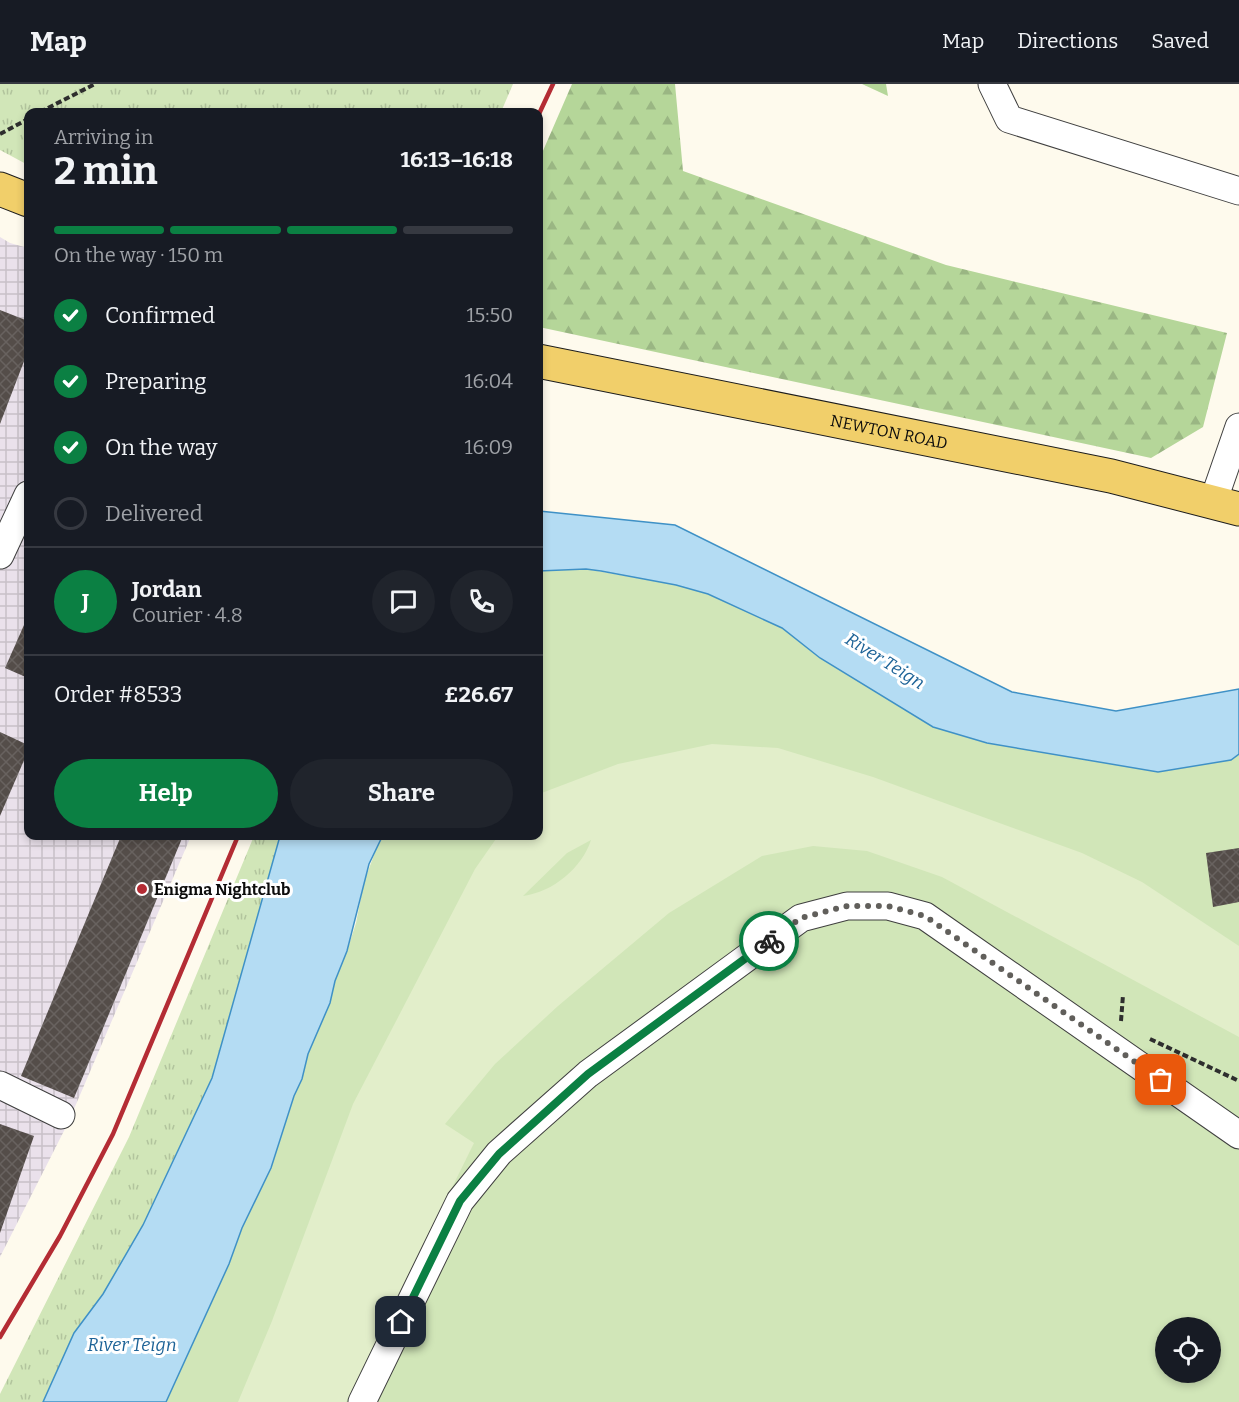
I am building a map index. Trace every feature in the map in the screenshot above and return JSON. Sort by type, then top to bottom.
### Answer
[{"type":"main road","points":[[0,189],[24,198]]},
{"type":"main road","name":"NEWTON ROAD","points":[[543,362],[1111,476],[1226,506]]},
{"type":"street","points":[[992,84],[1009,119],[1239,190]]},
{"type":"street","points":[[1226,506],[1239,427]]},
{"type":"street","points":[[0,555],[24,504]]},
{"type":"street","points":[[362,1402],[460,1201],[499,1154],[588,1074],[801,918],[847,906],[888,906],[925,916],[1239,1135]]},
{"type":"street","points":[[0,1085],[62,1115]]},
{"type":"path","points":[[48,108],[94,84]]},
{"type":"path","points":[[0,134],[24,121]]},
{"type":"path","points":[[1120,1025],[1123,995]]},
{"type":"path","points":[[1141,1035],[1239,1081]]},
{"type":"shaded area","points":[[0,237],[24,247],[24,840],[189,840],[68,1123],[0,1257]]},
{"type":"green space","points":[[0,84],[513,84],[503,108],[24,108],[24,163],[0,150]]},
{"type":"green space","points":[[572,84],[675,84],[683,171],[946,265],[1227,333],[1203,427],[1151,458],[543,328],[543,151]]},
{"type":"green space","points":[[862,84],[886,84],[888,96]]},
{"type":"green space","points":[[586,569],[676,585],[708,594],[782,628],[820,658],[933,727],[987,743],[1158,772],[1231,760],[1239,754],[1239,1402],[166,1402],[229,1264],[242,1228],[271,1168],[294,1096],[302,1079],[308,1054],[330,1003],[335,981],[356,923],[364,882],[380,840],[543,840],[543,571]]},
{"type":"green space","points":[[712,744],[778,748],[873,777],[1082,853],[1142,882],[1239,946],[1239,1037],[942,877],[867,851],[813,846],[762,856],[669,913],[558,1006],[495,1064],[445,1124],[474,1143],[346,1402],[238,1402],[272,1321],[353,1104],[475,869],[495,840],[543,840],[543,792],[618,764]],"holes":[[[591,840],[581,860],[555,884],[545,890],[523,896],[567,853]]]},
{"type":"green space","points":[[252,840],[279,840],[212,1078],[143,1225],[103,1294],[74,1333],[43,1402],[0,1402],[0,1394],[129,1137]]},
{"type":"water","name":"River Teign","points":[[543,511],[675,525],[1012,692],[1116,711],[1239,689],[1239,754],[1231,760],[1158,772],[987,743],[933,727],[820,658],[782,628],[708,594],[676,585],[586,569],[543,571]]},
{"type":"water","name":"River Teign","points":[[279,840],[381,840],[369,864],[347,951],[335,981],[330,1003],[308,1054],[302,1079],[294,1096],[271,1168],[242,1228],[229,1264],[166,1402],[43,1402],[74,1333],[103,1294],[143,1225],[212,1078]]},
{"type":"building","points":[[0,310],[24,319],[24,361],[0,424]]},
{"type":"building","points":[[24,625],[24,676],[5,668]]},
{"type":"building","points":[[0,732],[24,743],[24,760],[0,816]]},
{"type":"building","points":[[119,840],[181,840],[74,1098],[21,1076]]},
{"type":"building","points":[[1239,848],[1239,902],[1213,907],[1206,853]]},
{"type":"building","points":[[0,1124],[34,1136],[0,1233]]},
{"type":"railway","points":[[542,108],[553,84]]},
{"type":"railway","points":[[0,1337],[60,1236],[113,1134],[236,840]]},
{"type":"way so far","points":[[769,941],[801,918],[847,906],[888,906],[925,916],[1161,1080]]},
{"type":"place","name":"Enigma Nightclub","points":[[142,889]]},
{"type":"route","points":[[401,1322],[460,1201],[499,1154],[588,1074],[769,941]]}]
